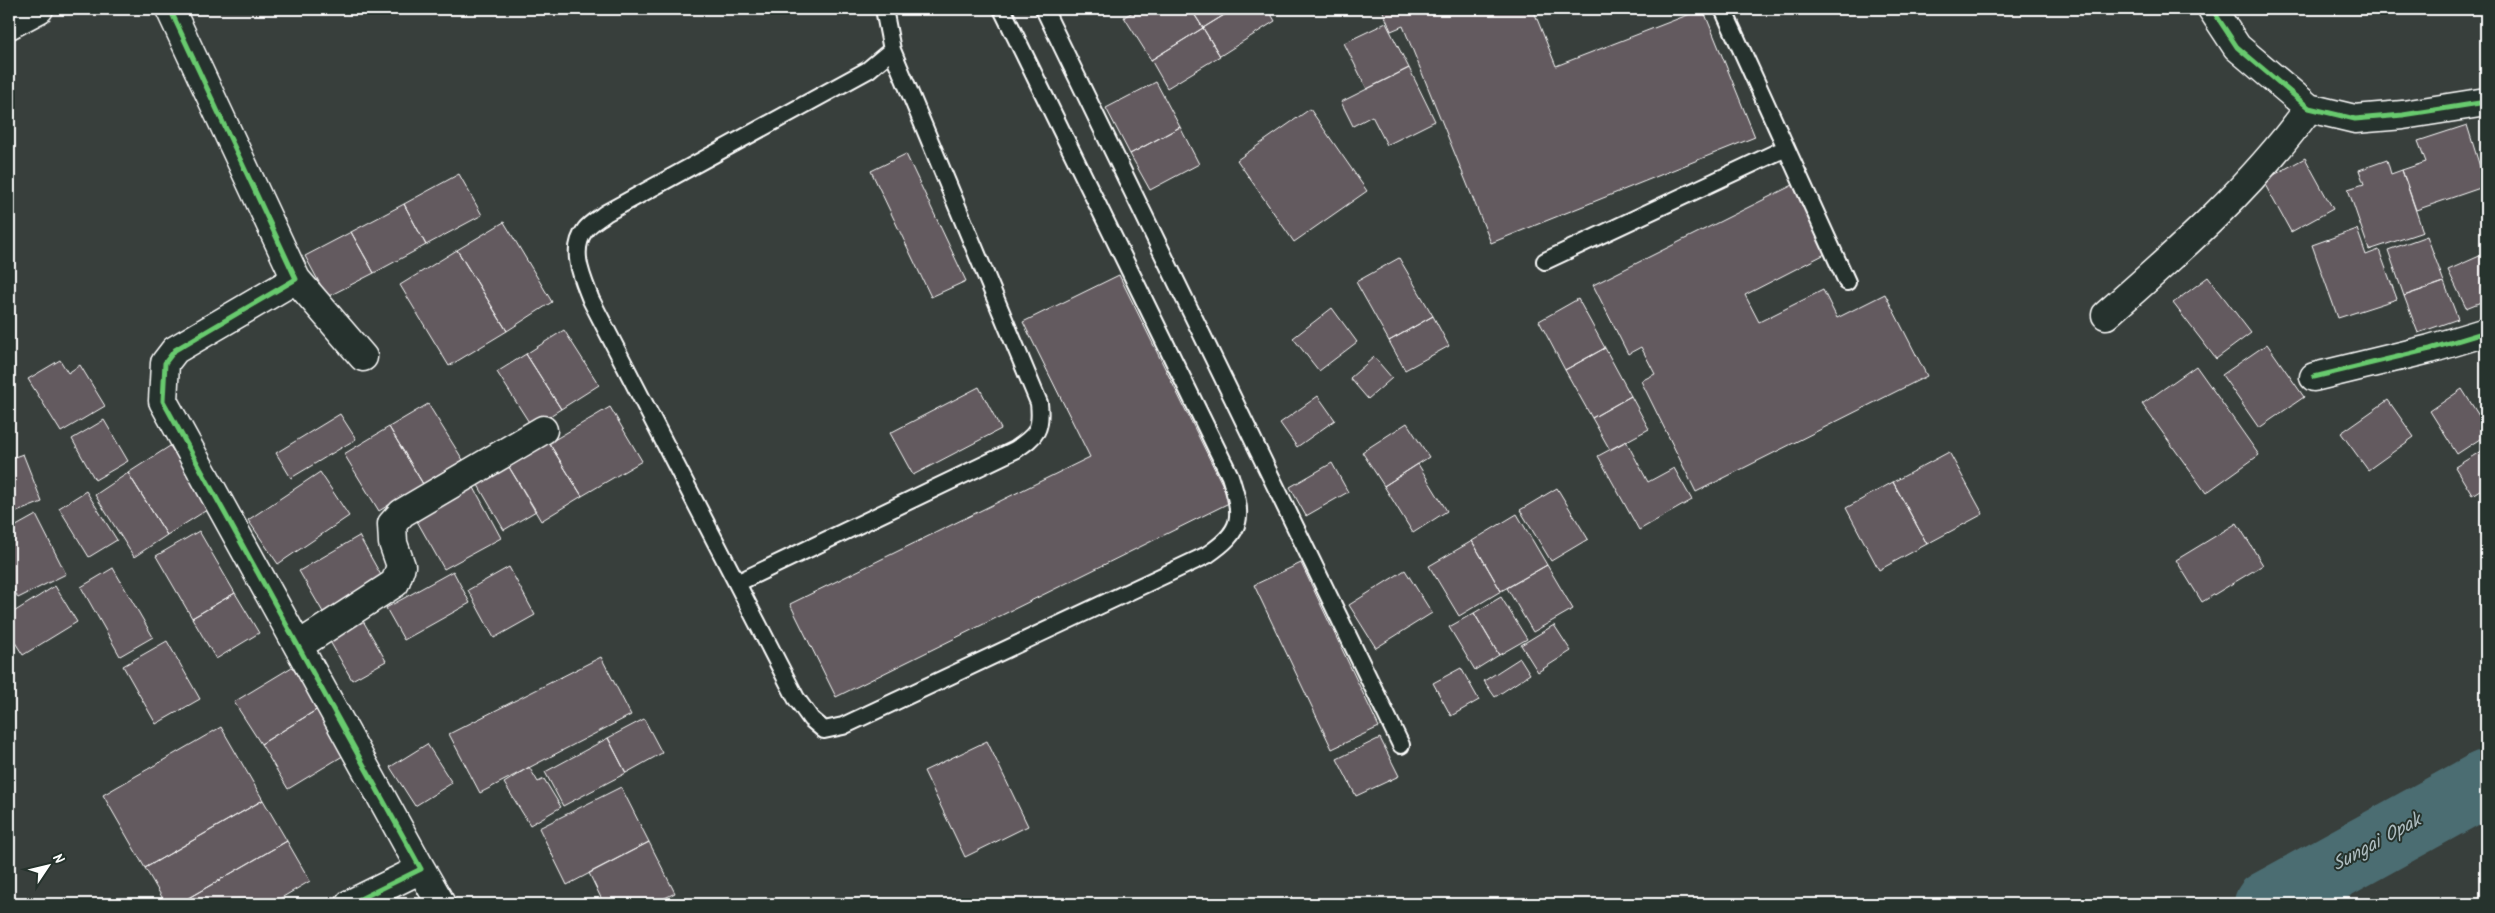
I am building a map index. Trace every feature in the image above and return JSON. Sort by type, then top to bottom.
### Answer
[{"type":"street","points":[[9,25],[39,9]]},
{"type":"street","points":[[170,9],[296,278],[363,358]]},
{"type":"street","points":[[2212,9],[2237,47],[2309,108],[2355,119],[2486,104]]},
{"type":"street","points":[[2106,315],[2218,214],[2282,146],[2309,108]]},
{"type":"street","points":[[296,278],[175,350],[165,363],[163,401],[441,904]]},
{"type":"street","points":[[2314,377],[2430,350],[2486,332]]},
{"type":"street","points":[[298,646],[395,583],[401,566],[393,542],[392,524],[402,513],[543,430]]},
{"type":"street","points":[[350,904],[420,869]]},
{"type":"lane","points":[[737,584],[1015,450],[1031,439],[1041,423],[1039,403],[892,50],[884,9]]},
{"type":"lane","points":[[892,50],[868,70],[606,213],[585,230],[577,246],[580,272],[591,300],[796,698],[811,719],[824,730],[843,726],[1207,555],[1226,542],[1237,525],[1239,504],[1230,476],[1002,9]]},
{"type":"lane","points":[[1044,9],[1401,745]]},
{"type":"lane","points":[[1723,9],[1847,282]]},
{"type":"lane","points":[[1546,260],[1786,148]]},
{"type":"building","points":[[1138,9],[1191,9],[1203,28],[1151,60],[1124,17]]},
{"type":"building","points":[[1191,9],[1234,9],[1203,28]]},
{"type":"building","points":[[1234,9],[1268,9],[1275,21],[1220,56],[1203,28]]},
{"type":"building","points":[[1382,9],[1533,9],[1556,66],[1703,9],[1755,137],[1491,243],[1403,26],[1391,31]]},
{"type":"building","points":[[1386,23],[1409,68],[1367,89],[1344,43]]},
{"type":"building","points":[[1203,28],[1220,56],[1167,88],[1151,60]]},
{"type":"building","points":[[1409,68],[1435,121],[1387,145],[1372,116],[1353,126],[1341,102]]},
{"type":"building","points":[[1156,82],[1180,127],[1130,154],[1106,108]]},
{"type":"building","points":[[1310,109],[1367,191],[1294,242],[1237,160]]},
{"type":"building","points":[[2467,125],[2486,186],[2416,210],[2402,170],[2426,162],[2418,141]]},
{"type":"building","points":[[1180,127],[1199,164],[1150,190],[1130,154]]},
{"type":"building","points":[[906,154],[966,281],[931,297],[871,171]]},
{"type":"building","points":[[2305,158],[2333,209],[2291,232],[2263,181]]},
{"type":"building","points":[[2387,160],[2391,174],[2402,170],[2423,232],[2369,250],[2348,189],[2364,184],[2359,170]]},
{"type":"building","points":[[459,174],[482,215],[426,245],[404,204]]},
{"type":"building","points":[[1795,184],[1829,252],[1745,295],[1759,322],[1823,290],[1837,318],[1885,294],[1927,376],[1696,492],[1641,381],[1655,374],[1641,347],[1628,354],[1593,285]]},
{"type":"building","points":[[404,204],[426,245],[374,273],[351,232]]},
{"type":"building","points":[[504,222],[552,302],[507,331],[457,250]]},
{"type":"building","points":[[2357,229],[2366,255],[2379,250],[2397,299],[2338,318],[2312,245]]},
{"type":"building","points":[[351,232],[374,273],[327,297],[305,256]]},
{"type":"building","points":[[2427,236],[2444,282],[2404,296],[2388,250]]},
{"type":"building","points":[[457,250],[507,331],[449,366],[400,285]]},
{"type":"building","points":[[2484,254],[2486,259],[2486,300],[2466,308],[2448,270]]},
{"type":"building","points":[[1399,258],[1433,316],[1389,341],[1356,282]]},
{"type":"building","points":[[1119,275],[1231,502],[836,697],[790,604],[1090,457],[1023,322]]},
{"type":"building","points":[[2208,277],[2251,333],[2216,359],[2173,303]]},
{"type":"building","points":[[2444,282],[2458,319],[2418,333],[2404,296]]},
{"type":"building","points":[[1578,299],[1605,348],[1565,370],[1539,321]]},
{"type":"building","points":[[1332,308],[1357,342],[1319,371],[1293,338]]},
{"type":"building","points":[[1433,316],[1449,346],[1405,370],[1389,341]]},
{"type":"building","points":[[564,330],[599,385],[561,409],[526,354]]},
{"type":"building","points":[[2267,344],[2304,397],[2259,428],[2222,375]]},
{"type":"building","points":[[1605,348],[1631,396],[1592,418],[1565,370]]},
{"type":"building","points":[[526,354],[561,409],[532,427],[497,372]]},
{"type":"building","points":[[1374,357],[1392,378],[1368,399],[1350,378]]},
{"type":"building","points":[[60,360],[68,373],[80,365],[105,406],[61,432],[28,379]]},
{"type":"building","points":[[2196,366],[2259,455],[2206,493],[2142,404]]},
{"type":"building","points":[[979,387],[1001,429],[913,475],[890,433]]},
{"type":"building","points":[[2462,389],[2486,427],[2486,435],[2457,454],[2430,411]]},
{"type":"building","points":[[1318,396],[1335,420],[1297,447],[1280,423]]},
{"type":"building","points":[[1631,396],[1649,429],[1610,450],[1592,418]]},
{"type":"building","points":[[2388,400],[2414,437],[2368,470],[2341,433]]},
{"type":"building","points":[[428,404],[463,460],[423,484],[389,427]]},
{"type":"building","points":[[610,407],[642,461],[582,496],[549,443]]},
{"type":"building","points":[[340,414],[356,439],[291,478],[276,453]]},
{"type":"building","points":[[104,420],[128,461],[95,480],[72,439]]},
{"type":"building","points":[[1407,423],[1429,457],[1384,486],[1362,452]]},
{"type":"building","points":[[389,427],[423,484],[379,511],[344,454]]},
{"type":"building","points":[[1626,441],[1648,482],[1674,468],[1692,500],[1639,530],[1598,456]]},
{"type":"building","points":[[549,443],[582,496],[541,521],[509,467]]},
{"type":"building","points":[[170,446],[210,508],[167,535],[128,473]]},
{"type":"building","points":[[2486,448],[2486,486],[2472,495],[2455,467]]},
{"type":"building","points":[[1949,452],[1983,514],[1927,544],[1893,482]]},
{"type":"building","points":[[23,454],[42,502],[9,515],[9,459]]},
{"type":"building","points":[[1332,463],[1348,492],[1306,516],[1290,487]]},
{"type":"building","points":[[1418,464],[1447,511],[1413,533],[1384,486]]},
{"type":"building","points":[[509,467],[536,511],[504,530],[478,485]]},
{"type":"building","points":[[320,472],[349,516],[278,564],[248,520]]},
{"type":"building","points":[[128,473],[167,535],[134,557],[95,495]]},
{"type":"building","points":[[471,482],[501,538],[444,569],[413,514]]},
{"type":"building","points":[[1893,482],[1927,544],[1879,570],[1846,508]]},
{"type":"building","points":[[1557,488],[1588,539],[1551,561],[1520,510]]},
{"type":"building","points":[[86,491],[117,540],[89,557],[59,508]]},
{"type":"building","points":[[1517,514],[1547,565],[1501,591],[1472,541]]},
{"type":"building","points":[[36,515],[66,574],[18,598],[9,580],[9,530]]},
{"type":"building","points":[[2237,523],[2263,565],[2202,602],[2176,560]]},
{"type":"building","points":[[199,531],[235,593],[192,618],[156,556]]},
{"type":"building","points":[[359,536],[387,586],[327,619],[299,571]]},
{"type":"building","points":[[1472,541],[1501,591],[1459,616],[1429,566]]},
{"type":"building","points":[[1301,563],[1379,727],[1332,749],[1254,585]]},
{"type":"building","points":[[1547,565],[1573,609],[1533,632],[1507,588]]},
{"type":"building","points":[[509,567],[535,615],[494,638],[468,590]]},
{"type":"building","points":[[113,568],[153,637],[120,656],[81,587]]},
{"type":"building","points":[[1405,570],[1432,613],[1376,648],[1349,605]]},
{"type":"building","points":[[453,571],[470,603],[404,640],[386,608]]},
{"type":"building","points":[[55,586],[77,622],[23,655],[9,633],[9,615]]},
{"type":"building","points":[[235,593],[259,633],[216,659],[192,618]]},
{"type":"building","points":[[1501,597],[1527,639],[1499,655],[1474,613]]},
{"type":"building","points":[[1474,613],[1499,655],[1475,670],[1449,627]]},
{"type":"building","points":[[362,619],[386,661],[352,680],[328,638]]},
{"type":"building","points":[[1554,625],[1571,651],[1538,672],[1521,645]]},
{"type":"building","points":[[167,641],[200,699],[156,724],[123,666]]},
{"type":"building","points":[[601,657],[631,715],[480,793],[449,734]]},
{"type":"building","points":[[1520,658],[1530,674],[1495,697],[1484,681]]},
{"type":"building","points":[[292,667],[318,709],[261,744],[234,702]]},
{"type":"building","points":[[1461,668],[1479,700],[1451,716],[1433,683]]},
{"type":"building","points":[[318,709],[346,754],[288,789],[261,744]]},
{"type":"building","points":[[644,719],[662,753],[626,773],[608,738]]},
{"type":"building","points":[[221,727],[263,800],[145,868],[103,795]]},
{"type":"building","points":[[608,738],[626,773],[563,806],[545,772]]},
{"type":"building","points":[[1380,738],[1399,776],[1356,796],[1337,759]]},
{"type":"building","points":[[987,741],[1028,826],[965,857],[924,771]]},
{"type":"building","points":[[427,744],[452,783],[415,806],[390,767]]},
{"type":"building","points":[[529,767],[538,782],[544,779],[561,807],[530,825],[504,783]]},
{"type":"building","points":[[621,787],[649,842],[567,885],[539,828]]},
{"type":"building","points":[[263,800],[287,841],[178,904],[166,904],[145,868]]},
{"type":"building","points":[[287,841],[310,881],[271,904],[178,904]]},
{"type":"building","points":[[649,842],[675,893],[653,904],[604,904],[589,873]]},
{"type":"waterway","name":"Sungai Opak","points":[[2267,904],[2486,783]]},
{"type":"cycle path","points":[[170,9],[296,279],[175,350],[165,363],[163,401],[421,869],[350,904]]},
{"type":"cycle path","points":[[2212,9],[2237,47],[2309,108],[2355,119],[2403,115],[2486,102]]},
{"type":"cycle path","points":[[2314,377],[2430,349],[2486,332]]}]
